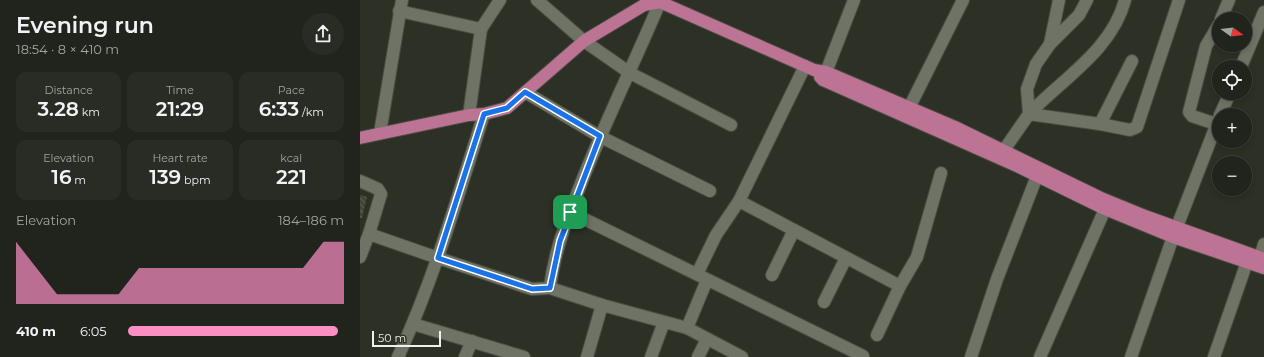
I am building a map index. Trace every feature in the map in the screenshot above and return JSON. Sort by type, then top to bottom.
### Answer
[{"type":"main road","points":[[360,138],[469,115],[484,114],[507,108],[584,41],[644,5],[668,3],[817,72],[953,132],[1004,150],[1101,198],[1175,232],[1247,262],[1263,261]]},
{"type":"main road","points":[[817,72],[909,108],[1037,176],[1105,210],[1263,261]]},
{"type":"street","points":[[469,115],[481,29],[500,0]]},
{"type":"street","points":[[537,0],[584,41],[630,73],[730,125]]},
{"type":"street","points":[[687,328],[716,235],[739,201],[817,72],[854,0]]},
{"type":"street","points":[[909,108],[963,0]]},
{"type":"street","points":[[1050,44],[1059,0]]},
{"type":"street","points":[[1029,114],[1027,89],[1036,64],[1050,44],[1079,15],[1086,0]]},
{"type":"street","points":[[1029,114],[1100,124],[1130,130],[1137,127],[1179,0]]},
{"type":"street","points":[[1224,12],[1229,0]]},
{"type":"street","points":[[1004,150],[1029,114],[1098,48],[1114,28],[1121,1]]},
{"type":"street","points":[[550,288],[560,241],[600,136],[630,73],[668,3]]},
{"type":"street","points":[[380,133],[400,6],[481,29]]},
{"type":"street","points":[[1244,60],[1264,12]]},
{"type":"street","points":[[1212,36],[1206,46],[1189,112],[1192,116],[1212,118]]},
{"type":"street","points":[[1100,124],[1132,61]]},
{"type":"street","points":[[525,92],[600,136],[710,191]]},
{"type":"street","points":[[398,357],[413,324],[438,258],[484,114]]},
{"type":"street","points":[[1131,357],[1175,232],[1212,135]]},
{"type":"street","points":[[877,335],[900,286],[917,258],[941,173]]},
{"type":"street","points":[[971,357],[997,279],[1037,176]]},
{"type":"street","points":[[360,181],[378,189],[381,194],[369,234],[360,257]]},
{"type":"street","points":[[739,201],[900,286]]},
{"type":"street","points":[[1040,357],[1105,210]]},
{"type":"street","points":[[570,212],[863,356]]},
{"type":"street","points":[[772,275],[794,230]]},
{"type":"street","points":[[369,234],[532,289],[550,288],[602,306],[687,328],[742,357]]},
{"type":"street","points":[[1263,261],[1264,244]]},
{"type":"street","points":[[824,302],[846,258]]},
{"type":"street","points":[[1214,357],[1247,262]]},
{"type":"street","points":[[587,357],[602,306]]},
{"type":"street","points":[[651,357],[664,322]]},
{"type":"street","points":[[413,324],[524,357]]},
{"type":"street","points":[[698,357],[707,339]]},
{"type":"street","points":[[465,357],[472,341]]},
{"type":"building","points":[[360,195],[367,197],[362,218],[360,218]]},
{"type":"route","points":[[525,92],[600,136],[570,212],[560,241],[550,288],[532,289],[438,258],[484,114],[507,108],[525,92]]}]
